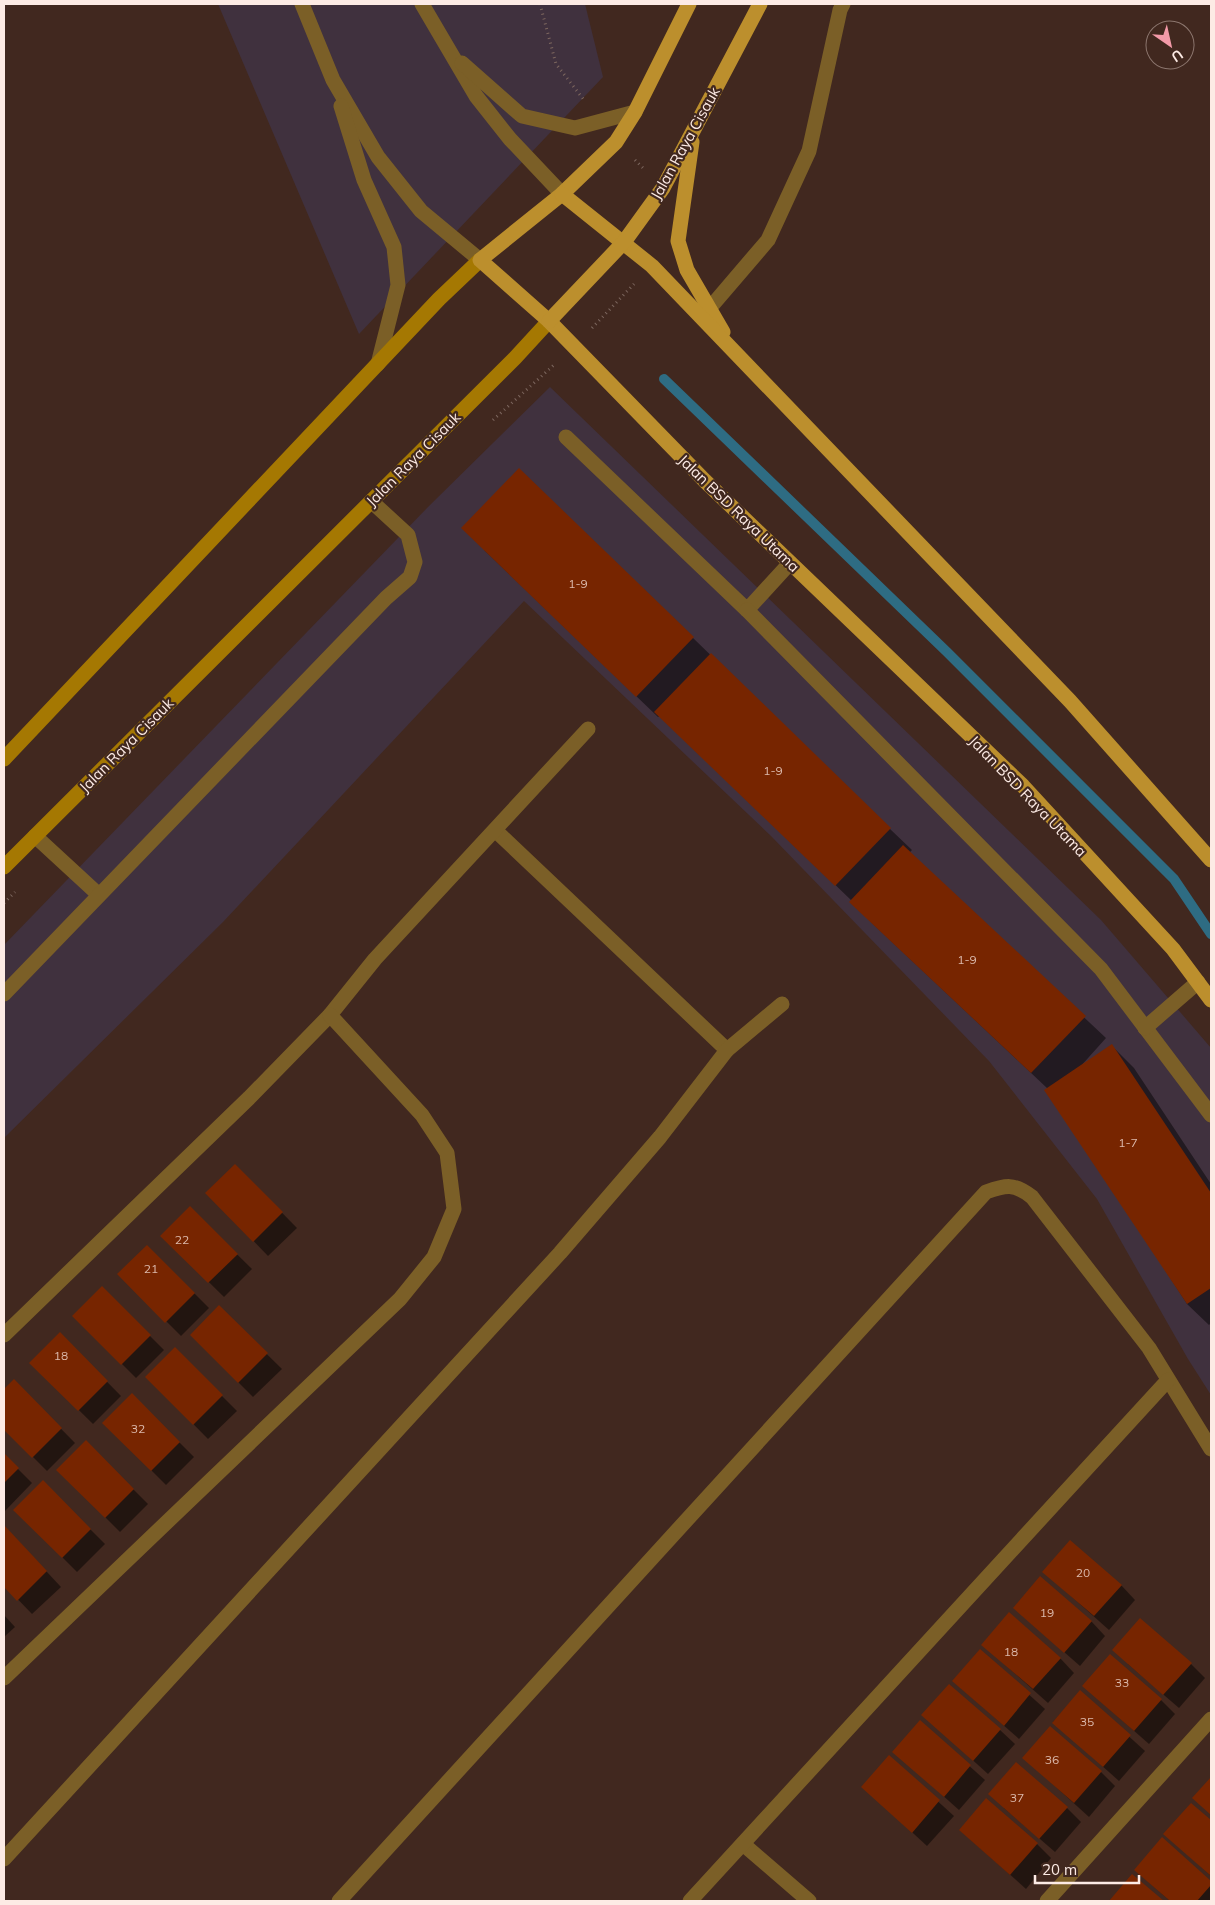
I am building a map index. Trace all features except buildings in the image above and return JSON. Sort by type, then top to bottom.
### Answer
[{"type":"main road","points":[[4,759],[439,298],[480,260],[562,194],[616,142],[635,112],[689,4]]},
{"type":"main road","name":"Jalan Raya Cisauk","points":[[4,867],[515,358],[624,242],[663,188],[760,4]]},
{"type":"main road","points":[[694,130],[678,241],[687,270],[737,356]]},
{"type":"main road","points":[[562,194],[652,266],[1070,701],[1211,860]]},
{"type":"main road","name":"Jalan BSD Raya Utama","points":[[480,260],[549,321],[573,348],[705,481],[1023,786],[1173,949],[1211,1000]]},
{"type":"street","name":"Jalan BSD Raya Utama","points":[[302,4],[333,80],[378,157],[421,211],[480,260]]},
{"type":"street","points":[[422,4],[476,96],[510,139],[562,194]]},
{"type":"street","points":[[709,309],[768,240],[809,151],[840,10],[843,4]]},
{"type":"street","points":[[452,54],[522,116],[575,128],[635,112]]},
{"type":"street","points":[[333,80],[364,180],[394,247],[398,285],[378,364]]},
{"type":"street","points":[[566,436],[747,610],[1101,969],[1211,1115]]},
{"type":"street","points":[[4,994],[380,605],[410,577],[415,562],[408,535],[371,501]]},
{"type":"street","points":[[747,610],[790,563]]},
{"type":"street","points":[[4,1335],[250,1098],[330,1015],[382,952],[449,878],[496,831],[588,729]]},
{"type":"street","points":[[496,831],[727,1050]]},
{"type":"street","points":[[35,836],[99,895]]},
{"type":"street","points":[[1145,1028],[1198,982]]},
{"type":"street","points":[[4,1859],[560,1253],[660,1137],[727,1050],[782,1004]]},
{"type":"street","points":[[4,1678],[400,1299],[434,1257],[454,1209],[447,1154],[422,1115],[330,1015]]},
{"type":"street","points":[[339,1901],[986,1192],[1011,1186],[1024,1190],[1032,1197],[1149,1348],[1211,1449]]},
{"type":"street","points":[[690,1901],[1168,1380]]},
{"type":"street","points":[[1047,1901],[1211,1719]]},
{"type":"street","points":[[743,1844],[809,1901]]},
{"type":"path","points":[[573,348],[652,266]]},
{"type":"shaded area","points":[[218,4],[585,4],[603,77],[359,334]]},
{"type":"shaded area","points":[[550,387],[1101,920],[1211,1048],[1211,1395],[1188,1359],[1097,1199],[989,1061],[771,836],[524,601],[223,922],[4,1138],[4,945],[428,507]]},
{"type":"waterway","points":[[664,379],[947,652],[1174,879],[1211,934]]}]
